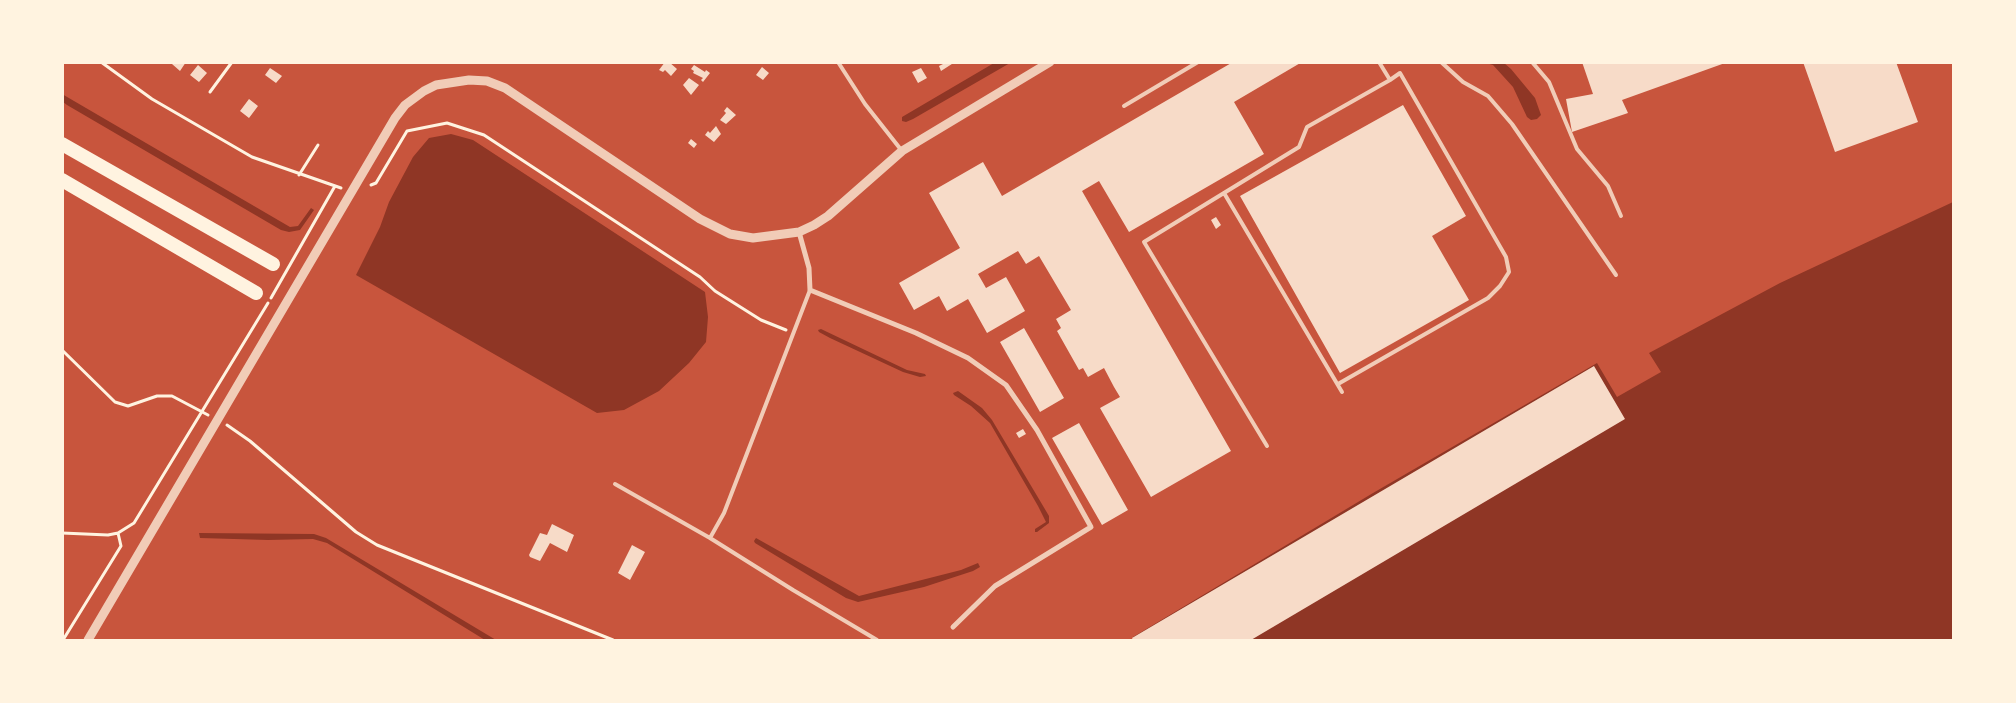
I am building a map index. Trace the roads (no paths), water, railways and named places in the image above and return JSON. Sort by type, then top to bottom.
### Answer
[{"type":"highway","points":[[62,144],[273,264]]},
{"type":"highway","points":[[62,180],[256,293]]},
{"type":"street","points":[[88,640],[219,420],[306,268],[405,104],[424,91],[436,85],[469,80],[487,81],[505,88],[700,219],[730,234],[753,238],[799,232],[828,216],[902,151],[1050,62]]},
{"type":"street","points":[[799,232],[808,268],[810,290],[916,333],[968,358],[1006,385],[1037,430],[1091,527],[995,586],[953,627]]},
{"type":"lane","points":[[838,62],[865,104],[902,151]]},
{"type":"lane","points":[[1124,106],[1198,62]]},
{"type":"lane","points":[[1378,62],[1390,80]]},
{"type":"lane","points":[[1441,62],[1463,82],[1488,96],[1512,124],[1616,275]]},
{"type":"lane","points":[[1532,62],[1549,82],[1577,149],[1608,186],[1621,216]]},
{"type":"lane","points":[[1266,446],[1144,242],[1299,147],[1307,127],[1400,73],[1506,256],[1508,272],[1500,286],[1488,298],[1338,384]]},
{"type":"lane","points":[[1224,193],[1342,392]]},
{"type":"lane","points":[[710,538],[724,513],[810,290]]},
{"type":"lane","points":[[615,484],[710,538],[877,640]]}]
